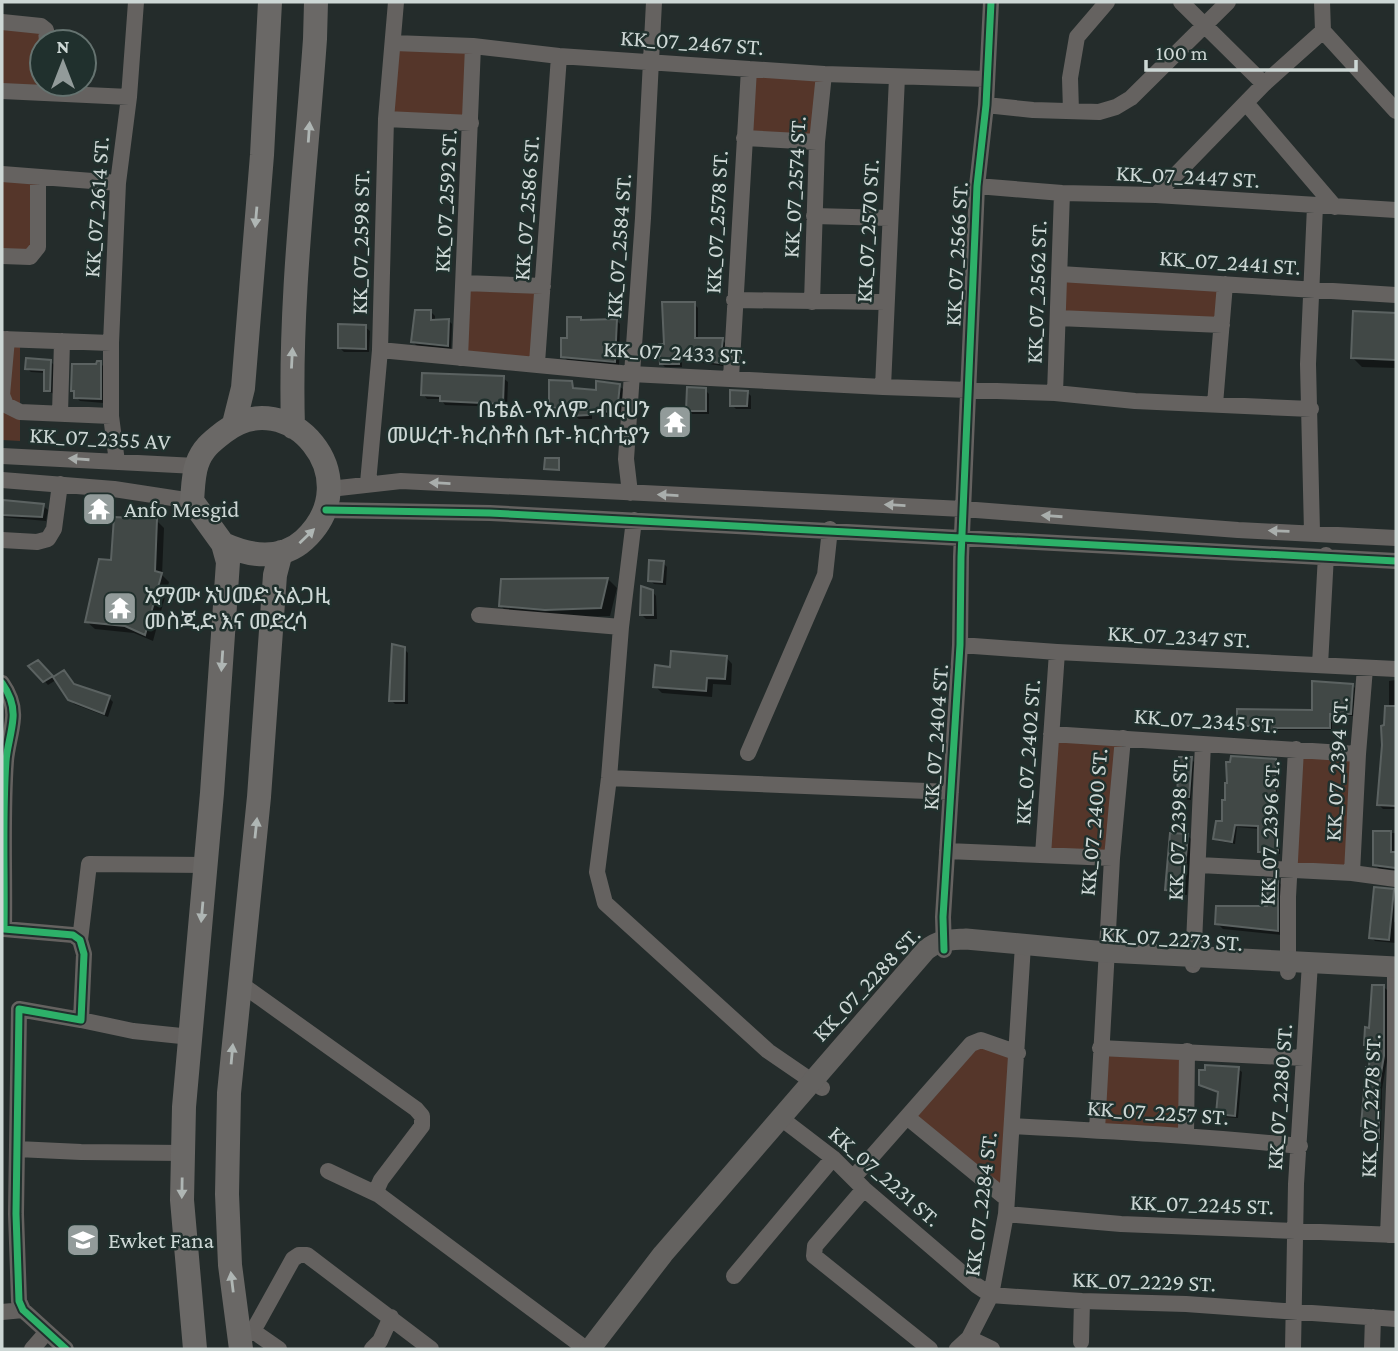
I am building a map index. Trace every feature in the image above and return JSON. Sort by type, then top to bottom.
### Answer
[{"type":"highway","points":[[234,424],[244,376],[270,2]]},
{"type":"highway","points":[[293,427],[291,381],[295,297],[312,91],[316,2]]},
{"type":"highway","points":[[195,1349],[182,1200],[186,1072],[206,865],[228,562],[223,544],[192,501],[196,466],[205,447],[234,424],[264,419],[293,427],[313,442],[326,464],[328,499],[316,528],[300,543],[281,552],[261,555],[241,552],[223,544]]},
{"type":"highway","points":[[244,1340],[230,1265],[227,1195],[229,1093],[259,797],[275,575],[281,552]]},
{"type":"main road","name":"KK_07_2273 ST.","points":[[944,945],[1396,973]]},
{"type":"main road","name":"KK_07_2288 ST.","points":[[602,1349],[785,1122],[944,945]]},
{"type":"main road","name":"KK_07_2288 ST.","points":[[588,1349],[663,1254],[785,1122]]},
{"type":"street","name":"KK_07_2614 ST.","points":[[117,462],[111,416],[111,344],[118,183],[129,97],[136,2]]},
{"type":"street","name":"KK_07_2598 ST.","points":[[368,483],[380,350],[386,119],[396,2]]},
{"type":"street","name":"KK_07_2584 ST.","points":[[631,493],[626,458],[654,2]]},
{"type":"street","name":"KK_07_2566 ST.","points":[[963,509],[977,186],[986,105],[991,2]]},
{"type":"street","points":[[1070,111],[1070,78],[1077,37],[1107,2]]},
{"type":"street","points":[[1181,2],[1264,84]]},
{"type":"street","points":[[986,105],[1099,112],[1116,107],[1131,98],[1228,2]]},
{"type":"street","points":[[1322,2],[1323,31],[1396,111]]},
{"type":"street","points":[[2,22],[33,24],[38,28]]},
{"type":"street","points":[[1156,195],[1264,84],[1323,31]]},
{"type":"street","name":"KK_07_2467 ST.","points":[[394,43],[473,46],[559,56],[824,74],[987,79]]},
{"type":"street","name":"KK_07_2592 ST.","points":[[460,358],[473,46]]},
{"type":"street","name":"KK_07_2586 ST.","points":[[537,363],[559,56]]},
{"type":"street","name":"KK_07_2578 ST.","points":[[731,378],[749,69]]},
{"type":"street","name":"KK_07_2574 ST.","points":[[812,302],[817,142],[824,74]]},
{"type":"street","name":"KK_07_2570 ST.","points":[[883,387],[897,77]]},
{"type":"street","points":[[2,91],[28,90]]},
{"type":"street","points":[[98,94],[129,97]]},
{"type":"street","points":[[1246,103],[1335,207]]},
{"type":"street","points":[[386,119],[471,123]]},
{"type":"street","points":[[744,138],[817,142]]},
{"type":"street","points":[[2,174],[118,183]]},
{"type":"street","points":[[2,256],[30,257],[38,247],[38,177]]},
{"type":"street","name":"KK_07_2447 ST.","points":[[977,186],[1062,193],[1156,195],[1396,210]]},
{"type":"street","name":"KK_07_2562 ST.","points":[[1055,393],[1062,193]]},
{"type":"street","points":[[1312,532],[1308,364],[1315,206]]},
{"type":"street","points":[[814,216],[890,218]]},
{"type":"street","name":"KK_07_2441 ST.","points":[[1060,274],[1396,295]]},
{"type":"street","points":[[464,283],[543,286]]},
{"type":"street","points":[[1215,404],[1224,284]]},
{"type":"street","points":[[734,300],[886,302]]},
{"type":"street","points":[[1058,318],[1222,325]]},
{"type":"street","points":[[111,344],[4,339],[2,395],[6,405],[20,412],[111,416]]},
{"type":"street","points":[[60,414],[62,341]]},
{"type":"street","name":"KK_07_2433 ST.","points":[[380,350],[631,374],[1055,393]]},
{"type":"street","points":[[1055,393],[1135,401],[1311,409]]},
{"type":"street","name":"KK_07_2355 AV","points":[[2,456],[196,466]]},
{"type":"street","name":"KK_07_2355 AV","points":[[2,480],[114,489],[192,501]]},
{"type":"street","points":[[328,499],[368,483],[401,481],[963,509],[1238,530],[1396,538]]},
{"type":"street","points":[[2,540],[37,542],[48,539],[54,529],[60,484]]},
{"type":"street","points":[[328,499],[490,513],[1325,555],[1396,561]]},
{"type":"street","name":"KK_07_2404 ST.","points":[[944,945],[960,645],[963,509]]},
{"type":"street","points":[[634,520],[621,627],[609,778],[597,872],[599,886],[605,903],[650,946],[768,1051],[817,1085]]},
{"type":"street","points":[[748,753],[825,575],[830,529]]},
{"type":"street","points":[[1349,557],[1350,534]]},
{"type":"street","points":[[1320,665],[1325,555]]},
{"type":"street","points":[[479,615],[621,627]]},
{"type":"street","name":"KK_07_2347 ST.","points":[[960,645],[1396,668]]},
{"type":"street","name":"KK_07_2402 ST.","points":[[1043,855],[1057,652]]},
{"type":"street","name":"KK_07_2394 ST.","points":[[1352,873],[1365,668]]},
{"type":"street","points":[[2,684],[9,693],[13,716],[4,757],[3,929],[72,935],[80,940]]},
{"type":"street","name":"KK_07_2345 ST.","points":[[1051,734],[1358,754]]},
{"type":"street","name":"KK_07_2400 ST.","points":[[1097,1130],[1112,858],[1123,738]]},
{"type":"street","name":"KK_07_2398 ST.","points":[[1193,961],[1203,744]]},
{"type":"street","name":"KK_07_2396 ST.","points":[[1289,967],[1296,749]]},
{"type":"street","points":[[609,778],[951,792]]},
{"type":"street","points":[[947,851],[1112,858]]},
{"type":"street","points":[[81,1020],[84,954],[80,940],[89,864],[206,865]]},
{"type":"street","points":[[1199,865],[1352,873],[1396,879]]},
{"type":"street","name":"KK_07_2284 ST.","points":[[963,1344],[991,1295],[1006,1207],[1023,949]]},
{"type":"street","name":"KK_07_2280 ST.","points":[[1293,1349],[1295,1230],[1310,968]]},
{"type":"street","name":"KK_07_2278 ST.","points":[[1392,1235],[1396,973]]},
{"type":"street","points":[[241,984],[416,1109],[422,1116],[422,1126],[381,1180],[377,1189],[379,1195]]},
{"type":"street","points":[[2,1009],[19,1009],[134,1031],[191,1037]]},
{"type":"street","points":[[19,1009],[17,1149],[9,1214],[17,1285],[23,1310],[66,1349]]},
{"type":"street","points":[[930,1349],[814,1256],[815,1246],[907,1117],[971,1044],[977,1040],[986,1041],[1018,1053]]},
{"type":"street","points":[[1100,1048],[1304,1058]]},
{"type":"street","points":[[1186,1135],[1187,1051]]},
{"type":"street","points":[[907,1117],[1006,1207]]},
{"type":"street","name":"KK_07_2231 ST.","points":[[785,1122],[833,1158],[858,1184],[991,1295]]},
{"type":"street","name":"KK_07_2257 ST.","points":[[1013,1126],[1141,1135],[1186,1135],[1300,1146]]},
{"type":"street","points":[[17,1149],[183,1153]]},
{"type":"street","points":[[734,1276],[833,1158]]},
{"type":"street","points":[[328,1171],[379,1195],[588,1349]]},
{"type":"street","name":"KK_07_2245 ST.","points":[[1006,1207],[1121,1224],[1392,1235]]},
{"type":"street","points":[[279,1349],[244,1340],[293,1259],[299,1255],[307,1255],[431,1349]]},
{"type":"street","name":"KK_07_2229 ST.","points":[[991,1295],[1186,1304],[1396,1319]]},
{"type":"street","points":[[1081,1342],[1082,1301]]},
{"type":"street","points":[[2,1312],[23,1310]]},
{"type":"street","points":[[372,1349],[380,1340],[391,1317]]},
{"type":"street","points":[[1372,1349],[1373,1317]]},
{"type":"street","points":[[32,1349],[46,1333]]},
{"type":"street","points":[[963,1344],[992,1349]]},
{"type":"shaded area","points":[[2,25],[28,28],[28,92],[2,91]]},
{"type":"shaded area","points":[[393,44],[473,46],[471,123],[386,118]]},
{"type":"shaded area","points":[[749,69],[824,74],[817,142],[744,138]]},
{"type":"shaded area","points":[[2,174],[38,177],[38,247],[2,255]]},
{"type":"shaded area","points":[[1060,274],[1225,284],[1222,325],[1058,318]]},
{"type":"shaded area","points":[[464,283],[543,286],[537,363],[460,358]]},
{"type":"shaded area","points":[[2,344],[20,345],[20,441],[2,440]]},
{"type":"shaded area","points":[[1051,734],[1123,738],[1112,858],[1043,855]]},
{"type":"shaded area","points":[[1296,749],[1358,754],[1352,873],[1290,871]]},
{"type":"shaded area","points":[[977,1040],[1018,1053],[1007,1199],[907,1117]]},
{"type":"shaded area","points":[[1100,1048],[1187,1051],[1186,1135],[1097,1130]]},
{"type":"building","points":[[662,302],[695,302],[695,338],[723,338],[720,363],[679,357],[679,364],[660,364],[659,344],[664,344]]},
{"type":"building","points":[[415,310],[431,310],[431,320],[449,319],[448,346],[411,342]]},
{"type":"building","points":[[1353,311],[1396,313],[1396,360],[1351,358]]},
{"type":"building","points":[[567,317],[581,317],[581,320],[617,319],[615,362],[561,357],[561,338],[567,338]]},
{"type":"building","points":[[338,324],[366,325],[366,349],[338,348]]},
{"type":"building","points":[[26,358],[51,360],[50,391],[44,391],[44,370],[25,369]]},
{"type":"building","points":[[101,361],[101,399],[74,398],[74,391],[71,391],[72,364],[96,364]]},
{"type":"building","points":[[422,373],[504,376],[503,404],[440,401],[440,396],[421,395]]},
{"type":"building","points":[[549,380],[572,381],[573,388],[596,390],[596,381],[620,384],[617,412],[588,411],[588,415],[573,416],[577,407],[549,408]]},
{"type":"building","points":[[687,387],[706,388],[706,411],[686,411]]},
{"type":"building","points":[[730,390],[748,391],[747,406],[730,406]]},
{"type":"building","points":[[545,458],[559,458],[559,470],[544,469]]},
{"type":"building","points":[[3,500],[44,504],[42,517],[2,515]]},
{"type":"building","points":[[114,517],[157,519],[155,571],[162,573],[145,635],[125,626],[85,622],[99,559],[111,560]]},
{"type":"building","points":[[649,560],[664,561],[662,582],[648,581]]},
{"type":"building","points":[[608,578],[601,608],[545,610],[499,606],[501,579]]},
{"type":"building","points":[[641,586],[653,590],[653,615],[640,615]]},
{"type":"building","points":[[392,644],[405,647],[404,701],[389,701]]},
{"type":"building","points":[[671,651],[727,656],[725,679],[707,678],[706,691],[653,687],[655,665],[670,667]]},
{"type":"building","points":[[38,660],[53,676],[43,682],[28,666]]},
{"type":"building","points":[[64,670],[74,684],[110,696],[104,714],[68,700],[53,677]]},
{"type":"building","points":[[1312,681],[1353,684],[1351,714],[1330,714],[1330,728],[1274,728],[1274,731],[1260,731],[1260,727],[1237,725],[1237,709],[1312,710]]},
{"type":"building","points":[[1385,706],[1396,706],[1396,806],[1377,805],[1381,726],[1384,725]]},
{"type":"building","points":[[1231,756],[1276,759],[1273,836],[1278,836],[1278,852],[1258,852],[1258,826],[1235,825],[1232,842],[1213,839],[1216,821],[1222,821],[1222,800],[1225,800],[1227,783],[1226,762],[1230,762]]},
{"type":"building","points":[[1179,757],[1192,757],[1189,797],[1177,796]]},
{"type":"building","points":[[1373,831],[1391,831],[1391,852],[1396,852],[1396,868],[1373,865]]},
{"type":"building","points":[[1170,833],[1188,834],[1183,891],[1165,890]]},
{"type":"building","points":[[1268,879],[1278,880],[1278,931],[1215,924],[1216,906],[1267,906]]},
{"type":"building","points":[[1374,887],[1394,889],[1389,940],[1369,938]]},
{"type":"building","points":[[1372,985],[1384,985],[1384,1056],[1379,1085],[1379,1138],[1363,1137],[1361,1126],[1370,1045],[1364,1045],[1365,1027],[1369,1028]]},
{"type":"building","points":[[1205,1065],[1239,1067],[1235,1116],[1216,1114],[1218,1092],[1199,1085],[1199,1070],[1205,1070]]},
{"type":"cycle path","points":[[944,950],[943,917],[960,645],[961,557],[977,186],[986,105],[991,2]]},
{"type":"cycle path","points":[[326,510],[490,513],[1396,561]]},
{"type":"cycle path","points":[[2,683],[13,713],[5,782],[4,929],[73,935],[80,940],[84,954],[81,1020],[19,1009],[16,1214],[19,1301],[23,1310],[66,1349]]},
{"type":"place","name":"ቤቴል-የአለም-ብርሀን መሠረተ-ክረስቶስ ቤተ-ክርስቲያን","points":[[675,422]]},
{"type":"place","name":"Anfo Mesgid","points":[[99,509]]},
{"type":"place","name":"ኢማሙ አህመድ አልጋዚ መስጂድ እና መድረሳ","points":[[120,608]]},
{"type":"place","name":"Ewket Fana","points":[[83,1240]]}]
